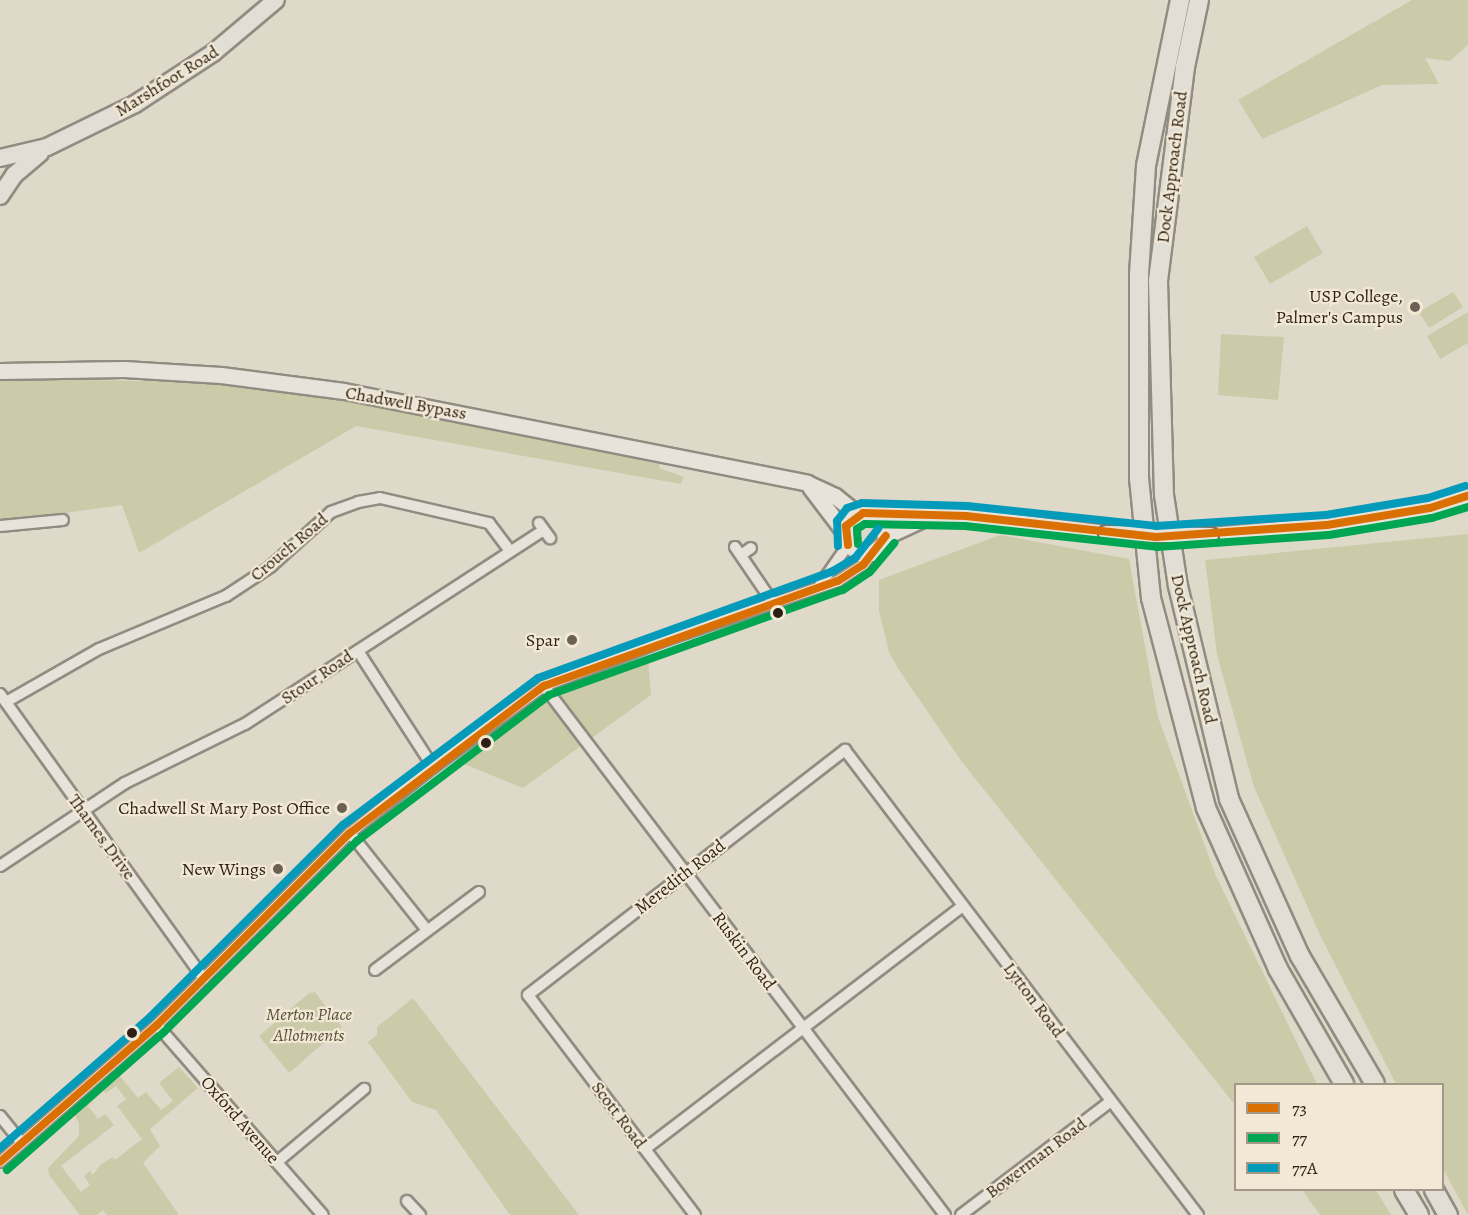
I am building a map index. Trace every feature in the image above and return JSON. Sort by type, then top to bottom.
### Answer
[{"type":"highway","name":"Dock Approach Road","points":[[1180,0],[1146,166],[1139,274],[1139,478],[1151,598],[1206,808],[1278,969],[1343,1083]]},
{"type":"highway","name":"Dock Approach Road","points":[[1199,0],[1185,67],[1158,281],[1164,495],[1178,586],[1229,800],[1300,956],[1374,1083]]},
{"type":"highway","points":[[1405,1191],[1419,1215]]},
{"type":"highway","points":[[1435,1191],[1448,1215]]},
{"type":"main road","name":"Marshfoot Road","points":[[3,190],[0,160],[47,147],[162,88],[227,42],[276,0]]},
{"type":"main road","name":"Marshfoot Road","points":[[3,190],[47,147]]},
{"type":"main road","name":"Chadwell Bypass","points":[[0,371],[167,372],[344,391],[807,483],[835,496],[857,514]]},
{"type":"main road","points":[[807,483],[859,553],[872,553],[886,536],[903,525],[937,514]]},
{"type":"main road","points":[[847,539],[849,521],[857,514],[937,514],[1106,533],[1210,535],[1327,525],[1430,508],[1468,496]]},
{"type":"main road","points":[[873,514],[884,523],[886,536]]},
{"type":"street","name":"Crouch Road","points":[[3,698],[99,649],[226,596],[270,567],[331,512],[358,501],[380,498],[489,523],[510,551]]},
{"type":"street","points":[[0,526],[63,520]]},
{"type":"street","name":"Stour Road","points":[[0,866],[125,783],[245,724],[544,530]]},
{"type":"street","points":[[820,585],[847,539]]},
{"type":"street","points":[[751,548],[738,551],[772,603]]},
{"type":"street","points":[[0,1162],[157,1025],[350,833],[432,767],[544,686],[853,573],[872,553]]},
{"type":"street","points":[[358,651],[432,767]]},
{"type":"street","name":"Ruskin Road","points":[[544,686],[945,1215]]},
{"type":"street","name":"Thames Drive","points":[[3,698],[204,979]]},
{"type":"street","name":"Meredith Road","points":[[542,985],[845,750],[871,784]]},
{"type":"street","name":"Lytton Road","points":[[871,784],[1198,1215]]},
{"type":"street","points":[[350,833],[427,930]]},
{"type":"street","points":[[375,970],[479,892]]},
{"type":"street","points":[[645,1149],[963,906]]},
{"type":"street","name":"Scott Road","points":[[542,985],[528,995],[695,1215]]},
{"type":"street","name":"Oxford Avenue","points":[[157,1025],[323,1215]]},
{"type":"street","points":[[277,1162],[364,1089]]},
{"type":"street","name":"Bowerman Road","points":[[961,1215],[1111,1101]]},
{"type":"street","points":[[0,1116],[21,1142]]},
{"type":"street","points":[[407,1201],[420,1215]]},
{"type":"green space","points":[[1412,0],[1468,0],[1468,45],[1450,61],[1425,58],[1439,84],[1382,85],[1262,139],[1238,100]]},
{"type":"green space","points":[[1307,226],[1323,253],[1270,284],[1254,257]]},
{"type":"green space","points":[[1453,292],[1463,307],[1429,328],[1419,312]]},
{"type":"green space","points":[[1468,312],[1468,343],[1440,359],[1427,336]]},
{"type":"green space","points":[[1221,334],[1284,337],[1278,400],[1218,395]]},
{"type":"green space","points":[[0,379],[218,382],[341,399],[660,464],[659,468],[684,477],[681,484],[356,426],[139,553],[122,505],[0,522]]},
{"type":"green space","points":[[1468,534],[1468,1215],[1444,1171],[1444,1083],[1395,1083],[1320,935],[1254,787],[1217,655],[1205,560]]},
{"type":"green space","points":[[1000,535],[1129,559],[1158,717],[1216,876],[1317,1083],[1234,1083],[1234,1104],[962,762],[899,670],[889,652],[879,611],[879,580]]},
{"type":"green space","points":[[647,647],[651,695],[523,788],[447,757],[544,686]]},
{"type":"green space","name":"Merton Place Allotments","points":[[315,992],[342,1027],[289,1073],[259,1036],[308,994]]},
{"type":"green space","points":[[413,998],[579,1215],[510,1215],[436,1110],[412,1102],[368,1042],[377,1035],[377,1027]]},
{"type":"green space","points":[[179,1067],[198,1088],[150,1129],[160,1146],[143,1163],[179,1215],[107,1215],[103,1210],[97,1215],[80,1215],[49,1175],[48,1168],[79,1136],[79,1123],[72,1111],[117,1073],[138,1098],[146,1092],[161,1110],[173,1101],[159,1083]],"holes":[[[116,1086],[126,1099],[117,1106],[142,1139],[115,1160],[113,1157],[100,1165],[93,1175],[90,1171],[84,1176],[90,1185],[81,1192],[61,1166],[114,1125],[105,1114],[98,1119],[88,1106],[103,1091],[106,1093]]]},
{"type":"green space","points":[[1303,1191],[1377,1191],[1391,1215],[1320,1215]]},
{"type":"transit line","name":"77A","points":[[838,546],[837,521],[847,508],[862,503],[967,506],[1156,526],[1326,515],[1428,498],[1465,486]]},
{"type":"transit line","name":"73","points":[[848,545],[846,526],[863,513],[966,516],[1156,537],[1327,525],[1430,508],[1468,496]]},
{"type":"transit line","name":"77","points":[[858,544],[857,529],[865,524],[965,526],[1157,547],[1329,535],[1432,518],[1468,507]]},
{"type":"transit line","name":"77A","points":[[0,1148],[150,1017],[343,825],[538,678],[833,571],[856,557],[878,529]]},
{"type":"transit line","name":"73","points":[[0,1162],[157,1025],[350,833],[544,686],[838,581],[863,565],[886,536]]},
{"type":"transit line","name":"77","points":[[7,1170],[164,1032],[357,841],[549,695],[843,590],[870,572],[894,543]]},
{"type":"place","name":"USP College, Palmer's Campus","points":[[1415,307]]},
{"type":"place","name":"Spar","points":[[572,640]]},
{"type":"place","name":"Chadwell St Mary Post Office","points":[[342,808]]},
{"type":"place","name":"New Wings","points":[[278,869]]}]
